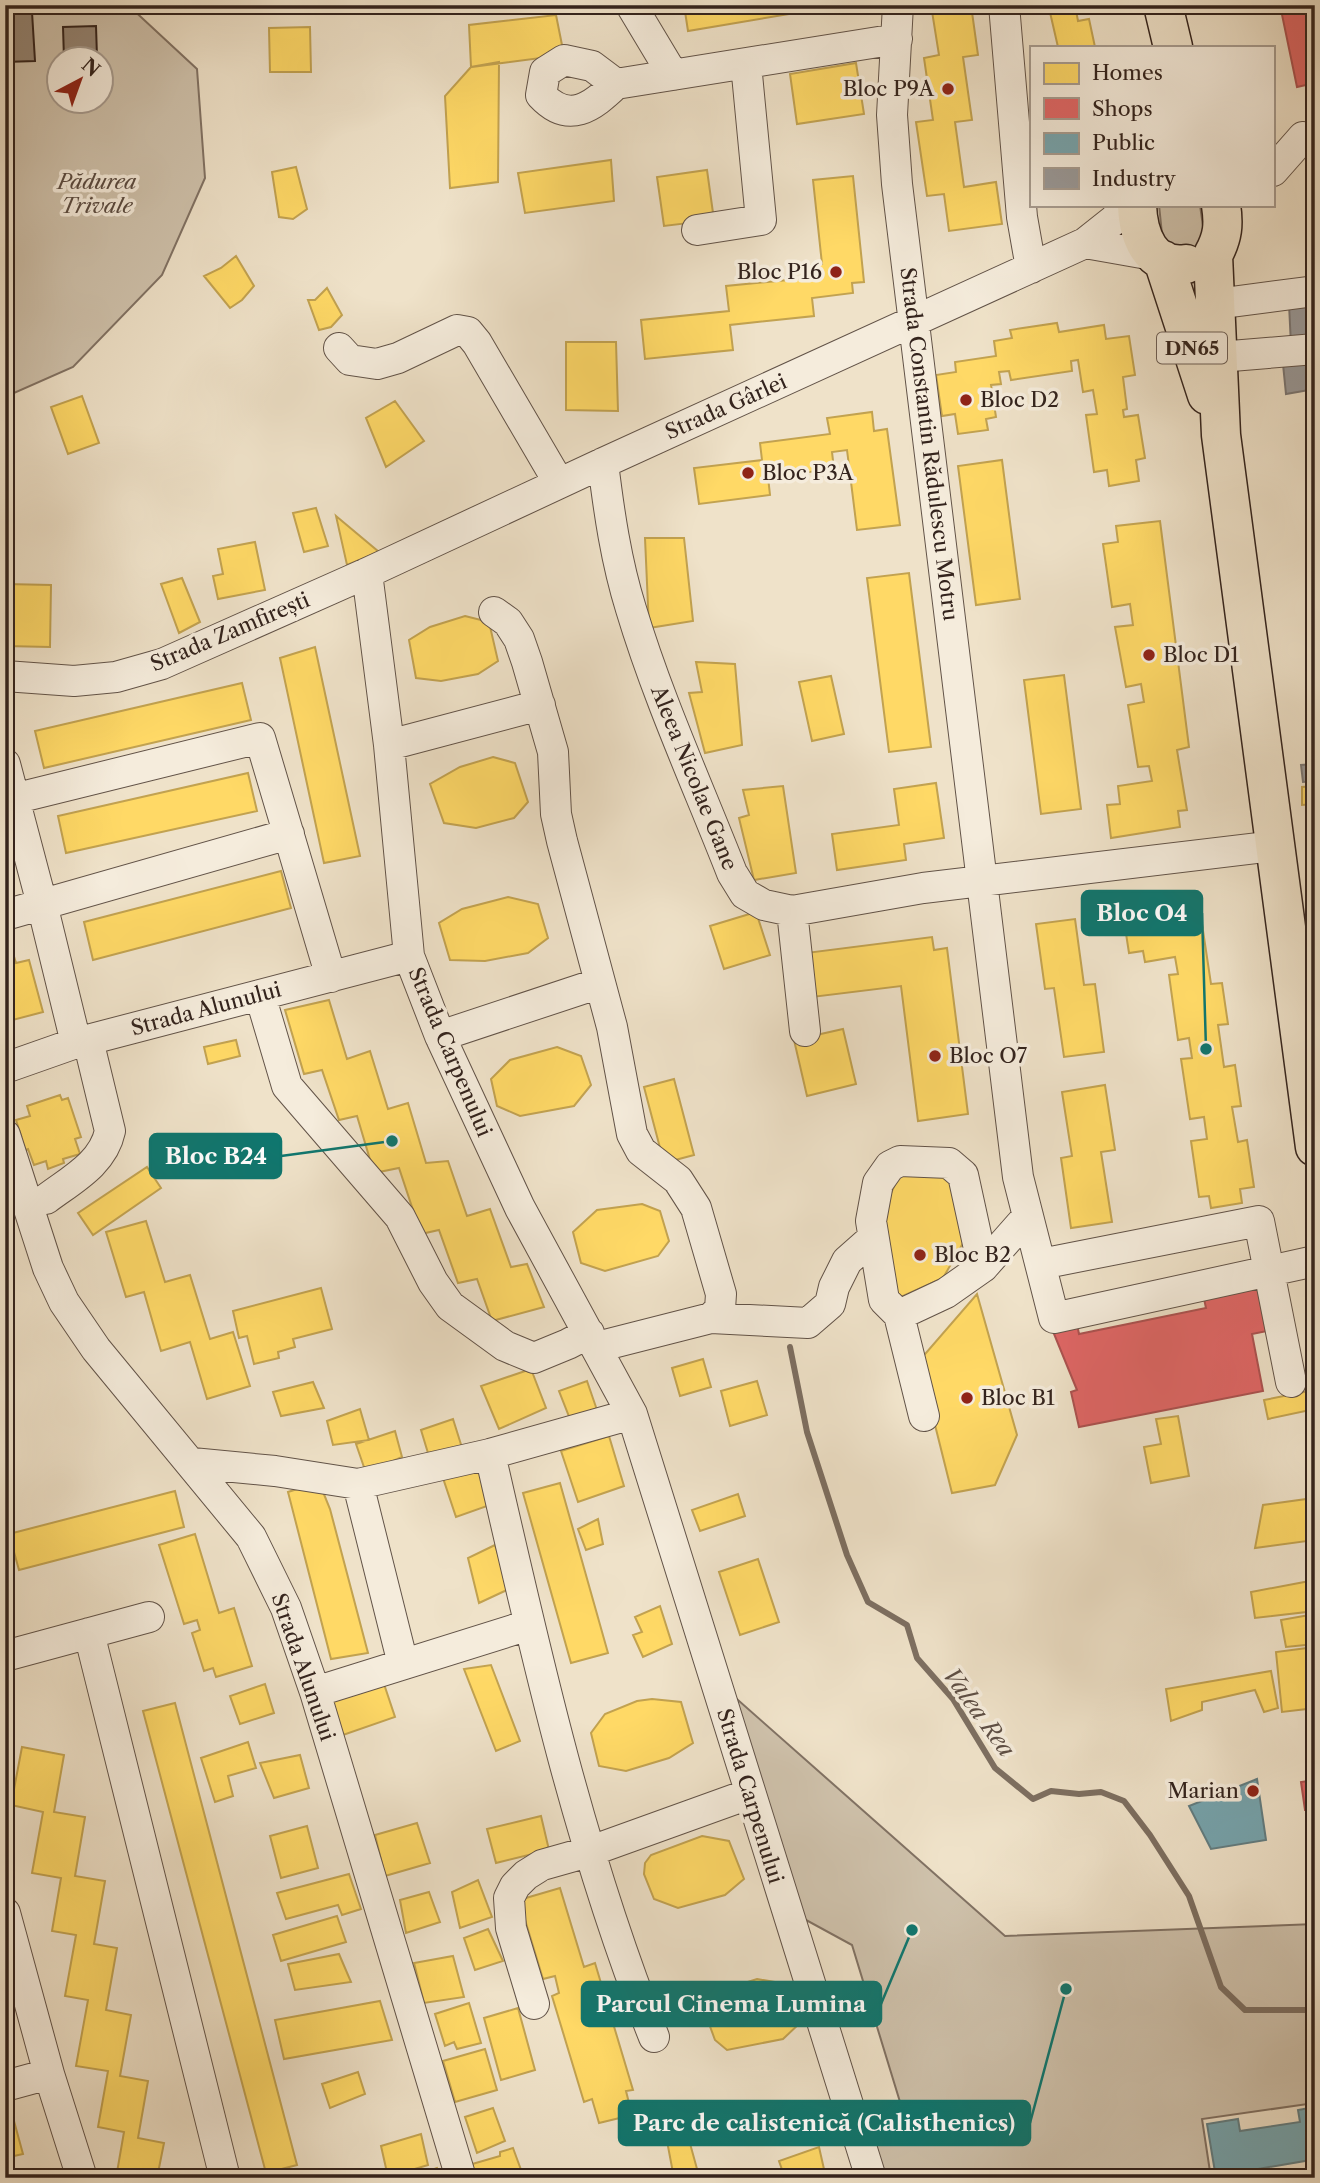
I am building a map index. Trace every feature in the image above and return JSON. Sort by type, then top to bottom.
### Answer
[{"type":"main road","points":[[1146,46],[1148,5]]},
{"type":"main road","points":[[1163,5],[1174,46]]},
{"type":"main road","name":"DN65","points":[[1137,206],[1140,226],[1158,258],[1221,435]]},
{"type":"main road","name":"DN65","points":[[1158,258],[1180,264],[1198,262],[1225,223]]},
{"type":"main road","name":"DN65","points":[[1225,223],[1216,304],[1221,435],[1273,846],[1302,962],[1315,1147]]},
{"type":"street","points":[[631,5],[673,75]]},
{"type":"street","name":"Strada Constantin Rădulescu Motru","points":[[898,5],[892,115],[897,184],[1018,1177],[1054,1318],[1268,1273]]},
{"type":"street","points":[[1004,5],[1022,217],[1031,268]]},
{"type":"street","points":[[615,84],[897,39]]},
{"type":"street","points":[[697,230],[761,219],[746,64]]},
{"type":"street","points":[[1274,146],[1309,136]]},
{"type":"street","points":[[1274,170],[1309,136]]},
{"type":"street","name":"Strada Gârlei","points":[[367,573],[1085,243],[1127,206]]},
{"type":"street","points":[[1085,243],[1158,258]]},
{"type":"street","points":[[1216,304],[1315,291]]},
{"type":"street","points":[[339,348],[350,360],[377,364],[398,358],[457,330],[468,332],[559,483]]},
{"type":"street","points":[[1219,357],[1315,349]]},
{"type":"street","name":"Aleea Nicolae Gane","points":[[603,463],[610,522],[630,608],[660,694],[732,873],[746,894],[764,905],[792,911],[923,888],[984,881]]},
{"type":"street","name":"Strada Zamfirești","points":[[5,676],[74,681],[116,677],[151,667],[367,573]]},
{"type":"street","name":"Strada Carpenului","points":[[367,573],[389,745],[409,956],[440,1036],[520,1208],[632,1414],[871,2178]]},
{"type":"street","points":[[494,612],[508,622],[519,639],[553,752],[556,814],[612,1027],[632,1134],[641,1151],[678,1180],[696,1208],[721,1294],[720,1308],[711,1318]]},
{"type":"street","points":[[389,745],[540,705]]},
{"type":"street","points":[[10,800],[260,738],[331,977]]},
{"type":"street","points":[[5,764],[10,800],[110,1131],[107,1144],[88,1168],[46,1199]]},
{"type":"street","points":[[5,915],[289,834]]},
{"type":"street","points":[[984,881],[1273,846]]},
{"type":"street","points":[[792,911],[805,1031]]},
{"type":"street","name":"Strada Alunului","points":[[5,1069],[82,1042],[409,956]]},
{"type":"street","points":[[440,1036],[600,983]]},
{"type":"street","points":[[260,995],[287,1086],[400,1217],[432,1282],[450,1306],[505,1346],[534,1358],[568,1344],[711,1318],[808,1323],[830,1304],[834,1287],[847,1261],[873,1238]]},
{"type":"street","name":"Strada Alunului","points":[[5,1135],[48,1268],[64,1302],[96,1349],[251,1537],[286,1608],[315,1692],[461,2178]]},
{"type":"street","points":[[924,1416],[899,1315],[884,1300],[873,1238],[873,1204],[878,1183],[890,1166],[901,1161],[949,1163],[963,1175],[983,1267]]},
{"type":"street","points":[[899,1315],[946,1293],[983,1267],[1028,1216]]},
{"type":"street","points":[[1041,1264],[1259,1222],[1291,1382]]},
{"type":"street","points":[[1268,1273],[1315,1261]]},
{"type":"street","points":[[192,1463],[275,1471],[358,1484],[490,1454],[632,1414]]},
{"type":"street","points":[[490,1454],[529,1625],[588,1852],[654,2037]]},
{"type":"street","points":[[358,1484],[403,1664]]},
{"type":"street","points":[[5,1656],[149,1617]]},
{"type":"street","points":[[315,1692],[529,1625]]},
{"type":"street","points":[[89,1633],[225,2178]]},
{"type":"street","points":[[534,2004],[511,1928],[509,1898],[515,1886],[526,1875],[542,1865],[588,1852],[749,1794]]},
{"type":"street","points":[[5,1913],[49,2074],[82,2178]]},
{"type":"street","points":[[5,2086],[49,2074]]},
{"type":"green space","name":"Pădurea Trivale","points":[[5,5],[128,5],[197,69],[205,178],[162,275],[73,367],[5,397]]},
{"type":"green space","points":[[1159,206],[1200,206],[1204,233],[1196,248],[1170,247],[1162,234]]},
{"type":"green space","points":[[721,1685],[1005,1936],[1315,1924],[1315,2103],[1202,2119],[1211,2178],[882,2178],[867,2123],[904,2115],[852,1945],[795,1914]]},
{"type":"building: Homes","points":[[684,5],[843,5],[688,31]]},
{"type":"building: Homes","name":"Bloc P9A","points":[[931,5],[971,5],[978,55],[963,57],[972,120],[955,122],[964,187],[996,182],[1002,224],[949,231],[944,194],[927,196],[916,122],[933,120],[924,58],[939,55]]},
{"type":"building: Homes","points":[[1075,5],[1078,21],[1089,19],[1095,46],[1058,46],[1049,8]]},
{"type":"building: Homes","points":[[556,15],[564,55],[471,67],[469,25]]},
{"type":"building: Homes","points":[[310,27],[311,72],[270,72],[269,28]]},
{"type":"building: Homes","points":[[499,62],[498,182],[450,188],[445,96],[471,67]]},
{"type":"building: Homes","points":[[856,63],[864,114],[797,124],[790,74]]},
{"type":"building: Homes","points":[[611,160],[614,201],[525,213],[518,173]]},
{"type":"building: Homes","points":[[296,167],[307,209],[293,219],[279,217],[272,172]]},
{"type":"building: Homes","points":[[707,170],[714,220],[664,226],[657,177]]},
{"type":"building: Homes","name":"Bloc P16","points":[[853,176],[864,282],[852,283],[853,293],[812,298],[814,316],[730,325],[733,350],[645,359],[641,320],[729,311],[726,286],[809,278],[808,266],[822,264],[813,180]]},
{"type":"building: Homes","points":[[236,256],[254,286],[242,300],[230,308],[204,276],[221,268]]},
{"type":"building: Homes","points":[[327,288],[342,315],[331,327],[319,330],[308,300],[315,300]]},
{"type":"building: Homes","name":"Bloc D2","points":[[1057,323],[1059,332],[1104,325],[1106,339],[1129,336],[1135,375],[1123,377],[1127,409],[1123,410],[1124,417],[1138,415],[1145,458],[1136,460],[1139,481],[1109,486],[1107,470],[1094,472],[1086,415],[1097,414],[1093,390],[1083,392],[1078,360],[1071,361],[1072,371],[1011,380],[1009,371],[999,372],[1001,384],[991,385],[996,417],[986,419],[988,430],[958,434],[955,414],[942,416],[936,375],[956,372],[955,362],[996,356],[994,341],[1012,338],[1010,330]]},
{"type":"building: Homes","points":[[566,342],[616,342],[618,411],[566,410]]},
{"type":"building: Homes","points":[[82,396],[99,443],[68,454],[51,407]]},
{"type":"building: Homes","points":[[395,401],[424,441],[386,467],[366,418]]},
{"type":"building: Homes","name":"Bloc P3A","points":[[872,412],[874,431],[887,429],[900,525],[857,530],[847,450],[832,452],[834,469],[768,477],[770,495],[699,504],[694,468],[762,460],[760,443],[830,434],[827,418]]},
{"type":"building: Homes","points":[[1002,460],[1020,599],[976,605],[958,466]]},
{"type":"building: Homes","points":[[316,508],[328,546],[304,552],[293,513]]},
{"type":"building: Homes","points":[[336,516],[379,552],[347,565]]},
{"type":"building: Homes","name":"Bloc D1","points":[[1160,521],[1189,747],[1177,750],[1187,810],[1178,811],[1180,827],[1111,838],[1107,805],[1120,804],[1118,786],[1152,781],[1149,766],[1138,767],[1128,705],[1144,702],[1141,684],[1126,687],[1115,627],[1133,625],[1130,604],[1112,607],[1103,544],[1118,542],[1116,526]]},
{"type":"building: Homes","points":[[645,538],[684,538],[693,621],[649,628]]},
{"type":"building: Homes","points":[[255,542],[265,590],[218,599],[213,576],[223,574],[218,549]]},
{"type":"building: Homes","points":[[909,573],[931,747],[889,752],[867,578]]},
{"type":"building: Homes","points":[[182,578],[200,622],[179,633],[161,584]]},
{"type":"building: Homes","points":[[5,584],[51,585],[50,647],[5,646]]},
{"type":"building: Homes","points":[[465,616],[489,622],[498,661],[478,674],[441,681],[416,678],[409,640],[430,627]]},
{"type":"building: Homes","points":[[315,647],[360,856],[324,863],[280,658]]},
{"type":"building: Homes","points":[[696,662],[735,664],[742,745],[705,753],[689,693],[702,692]]},
{"type":"building: Homes","points":[[1064,675],[1081,809],[1041,814],[1024,680]]},
{"type":"building: Homes","points":[[831,676],[844,734],[812,741],[799,682]]},
{"type":"building: Homes","points":[[242,683],[251,720],[44,768],[35,731]]},
{"type":"building: Homes","points":[[493,757],[515,763],[528,802],[514,818],[476,828],[444,823],[430,784],[460,767]]},
{"type":"building: Homes","points":[[248,773],[257,811],[66,853],[58,816]]},
{"type":"building: Homes","points":[[936,783],[944,838],[904,844],[906,860],[837,870],[832,834],[899,825],[894,789]]},
{"type":"building: Homes","points":[[783,786],[796,873],[754,880],[739,818],[749,815],[743,790]]},
{"type":"building: Homes","points":[[1315,786],[1315,804],[1302,805],[1302,787]]},
{"type":"building: Homes","points":[[281,871],[291,908],[93,960],[84,922]]},
{"type":"building: Homes","points":[[508,897],[538,904],[548,938],[528,953],[485,961],[450,960],[439,923],[462,909]]},
{"type":"building: Homes","points":[[1186,906],[1189,926],[1202,924],[1211,984],[1222,983],[1228,1024],[1218,1025],[1224,1067],[1235,1065],[1241,1106],[1232,1107],[1238,1142],[1247,1140],[1254,1187],[1240,1189],[1242,1203],[1211,1208],[1209,1196],[1199,1197],[1191,1141],[1207,1139],[1204,1117],[1190,1119],[1181,1059],[1192,1058],[1189,1038],[1178,1040],[1169,975],[1178,974],[1175,957],[1145,962],[1143,951],[1129,953],[1125,927],[1147,923],[1145,912]]},
{"type":"building: Homes","points":[[756,912],[770,955],[724,969],[710,926]]},
{"type":"building: Homes","points":[[1075,919],[1084,985],[1095,984],[1104,1052],[1064,1057],[1054,988],[1045,989],[1036,924]]},
{"type":"building: Homes","name":"Bloc O7","points":[[932,937],[934,950],[947,948],[968,1114],[918,1121],[901,986],[804,998],[798,954]]},
{"type":"building: Homes","points":[[9,940],[16,963],[29,960],[43,1012],[5,1022],[5,941]]},
{"type":"building: Homes","points":[[329,1000],[347,1059],[370,1051],[388,1109],[408,1103],[426,1163],[448,1161],[467,1216],[490,1209],[511,1267],[527,1264],[544,1307],[492,1321],[477,1279],[458,1283],[439,1230],[421,1234],[399,1168],[374,1173],[357,1116],[339,1120],[322,1070],[304,1074],[285,1010]]},
{"type":"building: Homes","points":[[843,1029],[856,1084],[807,1096],[794,1040]]},
{"type":"building: Homes","points":[[236,1040],[240,1056],[208,1064],[204,1047]]},
{"type":"building: Homes","points":[[557,1047],[581,1056],[591,1085],[574,1106],[520,1116],[497,1106],[491,1079],[510,1060]]},
{"type":"building: Homes","points":[[674,1079],[694,1155],[664,1163],[644,1087]]},
{"type":"building: Homes","points":[[1105,1085],[1115,1150],[1101,1152],[1112,1222],[1071,1228],[1061,1158],[1072,1156],[1062,1092]]},
{"type":"building: Homes","points":[[60,1095],[62,1100],[68,1098],[81,1137],[75,1139],[80,1154],[63,1159],[64,1163],[48,1169],[46,1161],[34,1165],[28,1149],[23,1151],[16,1120],[30,1116],[27,1106]]},
{"type":"building: Homes","name":"Bloc B2","points":[[904,1165],[949,1168],[970,1231],[943,1278],[892,1301],[879,1219]]},
{"type":"building: Homes","points":[[147,1167],[161,1188],[93,1235],[78,1213]]},
{"type":"building: Homes","points":[[642,1204],[660,1211],[669,1241],[658,1256],[605,1271],[581,1263],[573,1232],[597,1210]]},
{"type":"building: Homes","points":[[146,1221],[165,1282],[190,1275],[210,1339],[233,1332],[250,1386],[207,1399],[190,1342],[161,1351],[144,1292],[126,1297],[106,1232]]},
{"type":"building: Homes","points":[[321,1288],[332,1329],[293,1339],[295,1347],[278,1352],[279,1358],[254,1364],[247,1336],[239,1338],[233,1311]]},
{"type":"building: Homes","name":"Bloc B1","points":[[977,1294],[1017,1435],[995,1485],[952,1493],[919,1361]]},
{"type":"building: Homes","points":[[703,1359],[711,1387],[680,1396],[672,1368]]},
{"type":"building: Homes","points":[[531,1369],[546,1408],[499,1429],[481,1386]]},
{"type":"building: Homes","points":[[587,1381],[597,1410],[570,1419],[559,1391]]},
{"type":"building: Homes","points":[[757,1381],[767,1415],[730,1426],[721,1391]]},
{"type":"building: Homes","points":[[313,1382],[324,1408],[281,1416],[273,1392]]},
{"type":"building: Homes","points":[[1314,1390],[1315,1409],[1268,1419],[1264,1400]]},
{"type":"building: Homes","points":[[360,1409],[369,1440],[333,1445],[327,1421]]},
{"type":"building: Homes","points":[[1178,1416],[1189,1476],[1151,1483],[1144,1447],[1161,1444],[1156,1419]]},
{"type":"building: Homes","points":[[453,1419],[464,1454],[431,1463],[421,1430]]},
{"type":"building: Homes","points":[[395,1431],[402,1457],[366,1473],[356,1444]]},
{"type":"building: Homes","points":[[609,1436],[624,1486],[578,1502],[561,1451]]},
{"type":"building: Homes","points":[[5,1449],[13,1478],[5,1480]]},
{"type":"building: Homes","points":[[475,1460],[490,1505],[456,1517],[441,1472]]},
{"type":"building: Homes","points":[[319,1482],[330,1509],[368,1653],[331,1659],[288,1492]]},
{"type":"building: Homes","points":[[560,1483],[608,1653],[571,1663],[523,1493]]},
{"type":"building: Homes","points":[[175,1491],[184,1527],[19,1570],[9,1534]]},
{"type":"building: Homes","points":[[738,1494],[745,1516],[700,1531],[692,1510]]},
{"type":"building: Homes","points":[[1314,1498],[1315,1540],[1255,1548],[1263,1505]]},
{"type":"building: Homes","points":[[598,1519],[603,1544],[586,1550],[578,1529]]},
{"type":"building: Homes","points":[[195,1534],[219,1613],[234,1608],[252,1666],[216,1677],[213,1668],[204,1671],[192,1633],[200,1630],[197,1620],[184,1624],[159,1545]]},
{"type":"building: Homes","points":[[495,1545],[509,1589],[479,1603],[468,1558]]},
{"type":"building: Homes","points":[[758,1559],[779,1622],[740,1635],[719,1572]]},
{"type":"building: Homes","points":[[1315,1580],[1315,1611],[1255,1618],[1251,1592]]},
{"type":"building: Homes","points":[[660,1606],[672,1644],[643,1657],[633,1635],[642,1632],[635,1617]]},
{"type":"building: Homes","points":[[1315,1614],[1315,1644],[1286,1647],[1281,1620]]},
{"type":"building: Homes","points":[[1315,1647],[1315,1708],[1282,1712],[1276,1652]]},
{"type":"building: Homes","points":[[491,1665],[520,1741],[496,1751],[464,1669]]},
{"type":"building: Homes","points":[[1271,1671],[1278,1708],[1264,1712],[1255,1690],[1202,1702],[1202,1710],[1171,1721],[1166,1689]]},
{"type":"building: Homes","points":[[265,1684],[274,1713],[240,1724],[230,1696]]},
{"type":"building: Homes","points":[[384,1684],[395,1717],[343,1735],[331,1702]]},
{"type":"building: Homes","points":[[652,1699],[681,1702],[693,1743],[669,1758],[626,1771],[599,1766],[591,1733],[605,1714],[637,1701]]},
{"type":"building: Homes","points":[[175,1703],[297,2165],[266,2173],[143,1711]]},
{"type":"building: Homes","points":[[248,1742],[256,1768],[228,1776],[233,1796],[215,1802],[201,1758]]},
{"type":"building: Homes","points":[[1315,1742],[1315,1761],[1312,1761],[1309,1743]]},
{"type":"building: Homes","points":[[22,1747],[64,1755],[54,1812],[85,1817],[75,1876],[105,1881],[94,1944],[117,1948],[106,2010],[131,2015],[120,2076],[148,2081],[138,2138],[164,2143],[157,2178],[116,2178],[124,2132],[98,2127],[108,2071],[76,2066],[88,2000],[65,1996],[76,1935],[52,1931],[61,1878],[32,1873],[43,1812],[11,1805]]},
{"type":"building: Homes","points":[[300,1755],[309,1788],[274,1798],[260,1763]]},
{"type":"building: Homes","points":[[541,1816],[549,1850],[496,1863],[487,1829]]},
{"type":"building: Homes","points":[[417,1823],[430,1863],[385,1876],[375,1835]]},
{"type":"building: Homes","points":[[307,1826],[318,1868],[281,1878],[270,1836]]},
{"type":"building: Homes","points":[[702,1836],[729,1841],[744,1879],[725,1895],[678,1908],[654,1899],[644,1874],[645,1863],[651,1855]]},
{"type":"building: Homes","points":[[349,1874],[361,1909],[342,1915],[338,1905],[286,1919],[277,1893]]},
{"type":"building: Homes","points":[[478,1880],[492,1917],[460,1928],[452,1892]]},
{"type":"building: Homes","points":[[560,1888],[584,1967],[595,1963],[633,2090],[626,2091],[632,2115],[599,2123],[592,2099],[584,2102],[552,1996],[559,1993],[555,1976],[543,1979],[519,1900]]},
{"type":"building: Homes","points":[[429,1892],[440,1922],[406,1933],[400,1900]]},
{"type":"building: Homes","points":[[337,1916],[346,1942],[281,1961],[273,1935]]},
{"type":"building: Homes","points":[[488,1929],[503,1961],[475,1970],[464,1938]]},
{"type":"building: Homes","points":[[339,1954],[351,1982],[295,1990],[288,1964]]},
{"type":"building: Homes","points":[[453,1956],[464,1997],[424,2003],[414,1963]]},
{"type":"building: Homes","points":[[757,1979],[786,1984],[800,2023],[783,2039],[727,2050],[715,2040],[704,2010],[709,1994]]},
{"type":"building: Homes","points":[[380,2001],[392,2040],[284,2059],[275,2020]]},
{"type":"building: Homes","points":[[469,2003],[481,2043],[457,2049],[454,2042],[445,2046],[435,2014]]},
{"type":"building: Homes","points":[[518,2008],[535,2070],[501,2080],[484,2018]]},
{"type":"building: Homes","points":[[485,2049],[497,2090],[455,2102],[443,2061]]},
{"type":"building: Homes","points":[[358,2072],[365,2094],[330,2108],[322,2084]]},
{"type":"building: Homes","points":[[493,2108],[505,2141],[477,2153],[465,2117]]},
{"type":"building: Homes","points":[[14,2121],[23,2154],[5,2158],[5,2123]]},
{"type":"building: Homes","points":[[686,2129],[699,2176],[674,2178],[666,2136]]},
{"type":"building: Homes","points":[[421,2134],[428,2165],[388,2177],[381,2146]]},
{"type":"building: Homes","points":[[819,2147],[826,2178],[785,2178],[779,2161]]},
{"type":"building: Homes","points":[[513,2148],[524,2178],[457,2178],[455,2169],[500,2156],[500,2152]]},
{"type":"building: Homes","points":[[437,2168],[441,2178],[409,2178]]},
{"type":"building: Shops","points":[[1280,5],[1315,5],[1315,83],[1297,87]]},
{"type":"building: Shops","points":[[1257,1284],[1267,1331],[1252,1334],[1263,1391],[1079,1427],[1071,1392],[1077,1390],[1052,1329],[1077,1324],[1079,1334],[1206,1308],[1203,1294]]},
{"type":"building: Shops","points":[[1315,1780],[1315,1809],[1305,1810],[1301,1782]]},
{"type":"building: Public","points":[[1257,1779],[1266,1840],[1211,1849],[1189,1806]]},
{"type":"building: Public","points":[[1315,2107],[1315,2173],[1311,2160],[1252,2170],[1253,2178],[1216,2178],[1207,2124],[1238,2119],[1240,2131],[1300,2122],[1298,2110]]},
{"type":"building: Industry","points":[[1309,301],[1315,342],[1291,345],[1289,304]]},
{"type":"building: Industry","points":[[1313,357],[1315,389],[1286,394],[1283,364]]},
{"type":"building: Industry","points":[[1315,764],[1315,781],[1303,782],[1301,765]]},
{"type":"building: Other","points":[[32,12],[35,61],[5,62],[5,14]]},
{"type":"building: Other","points":[[96,26],[97,46],[64,46],[63,27]]},
{"type":"waterway","name":"Valea Rea","points":[[790,1347],[807,1432],[847,1555],[868,1602],[907,1625],[917,1658],[953,1699],[995,1768],[1033,1799],[1051,1791],[1079,1794],[1101,1792],[1124,1801],[1150,1835],[1189,1896],[1221,1987],[1245,2010],[1315,2010]]},
{"type":"place","name":"Bloc P9A","points":[[948,89]]},
{"type":"place","name":"Bloc P16","points":[[836,272]]},
{"type":"place","name":"Bloc D2","points":[[966,400]]},
{"type":"place","name":"Bloc P3A","points":[[748,473]]},
{"type":"place","name":"Bloc D1","points":[[1149,655]]},
{"type":"place","name":"Bloc O4","points":[[1206,1049]]},
{"type":"place","name":"Bloc O7","points":[[935,1056]]},
{"type":"place","name":"Bloc B24","points":[[392,1141]]},
{"type":"place","name":"Bloc B2","points":[[920,1255]]},
{"type":"place","name":"Bloc B1","points":[[967,1398]]},
{"type":"place","name":"Marian","points":[[1253,1791]]},
{"type":"place","name":"Parcul Cinema Lumina","points":[[912,1930]]},
{"type":"place","name":"Parc de calistenică (Calisthenics)","points":[[1066,1989]]}]
